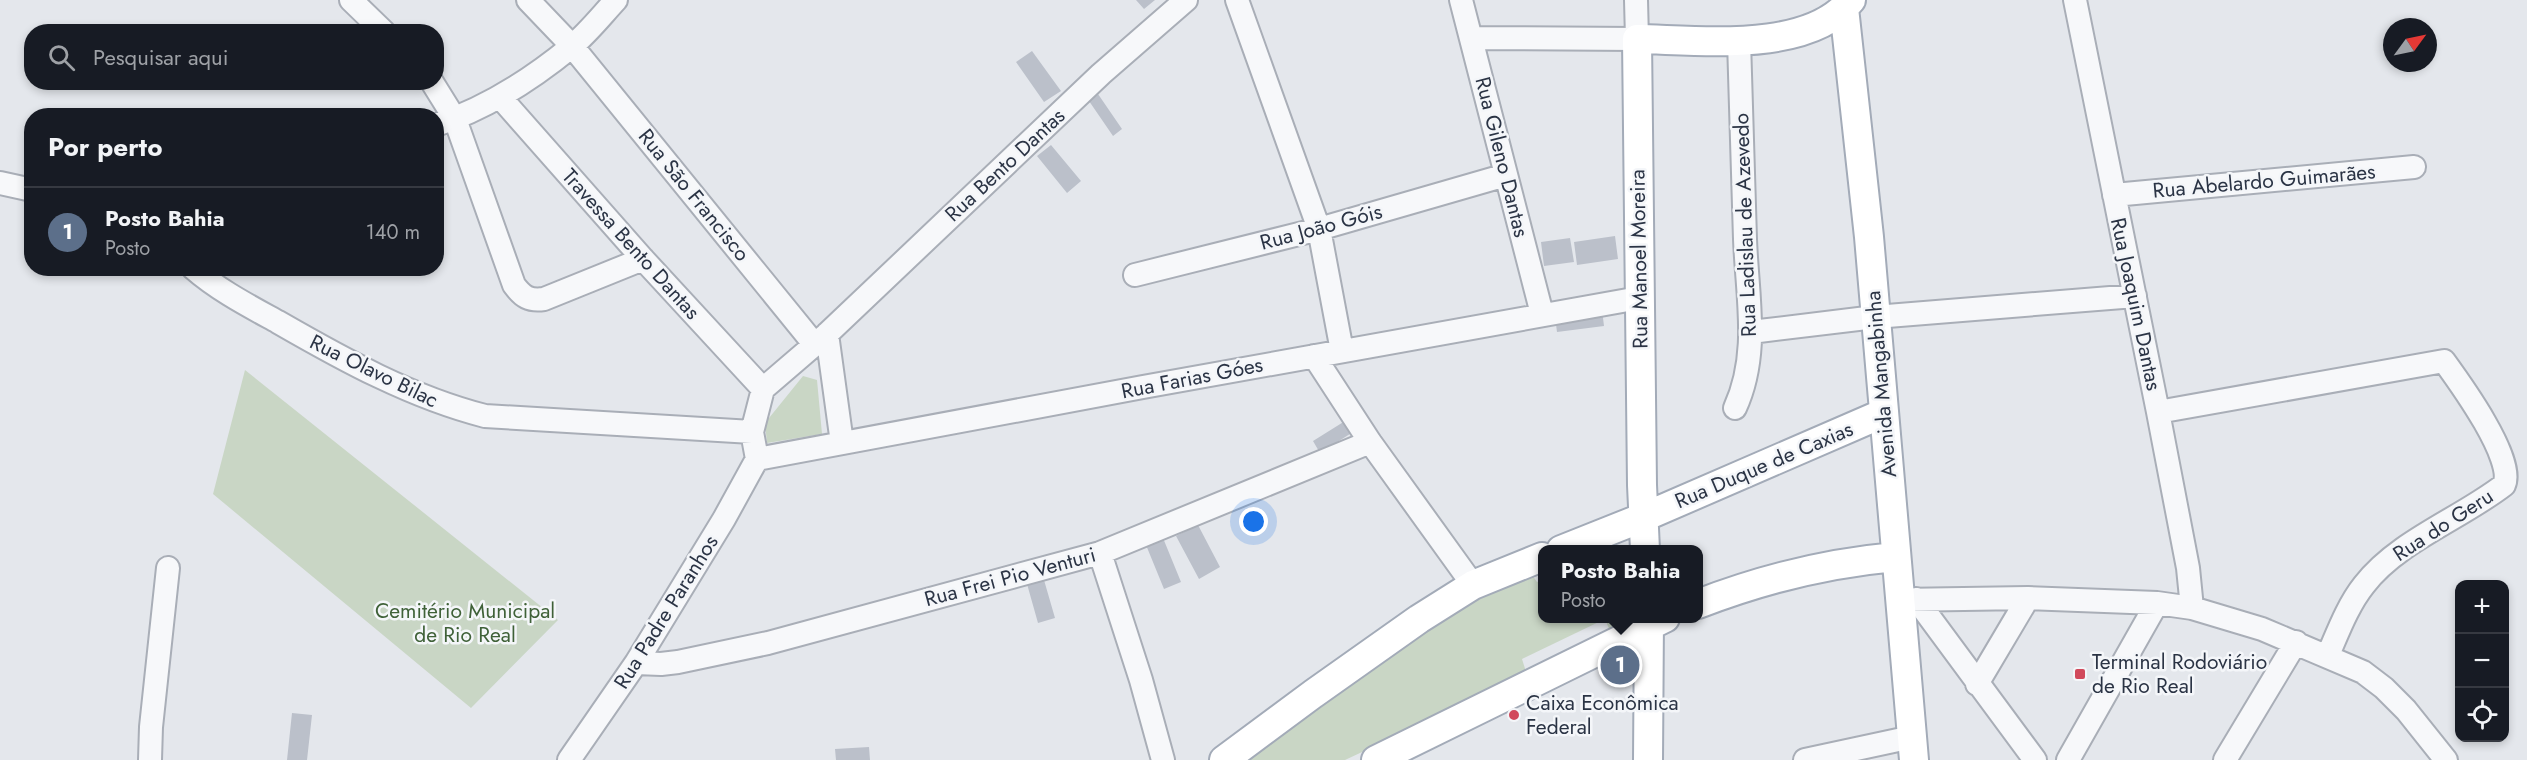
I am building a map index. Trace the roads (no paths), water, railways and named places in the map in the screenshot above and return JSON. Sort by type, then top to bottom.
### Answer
[{"type":"main road","points":[[1637,39],[1767,40],[1789,35],[1822,22],[1847,4]]},
{"type":"main road","name":"Avenida Mangabinha","points":[[1847,4],[1895,557],[1908,599],[1913,748]]},
{"type":"main road","name":"Rua Manoel Moreira","points":[[1637,39],[1639,298],[1645,545]]},
{"type":"main road","name":"Rua Duque de Caxias","points":[[1572,545],[1644,518],[1884,413]]},
{"type":"main road","points":[[1703,603],[1827,567],[1895,557]]},
{"type":"main road","points":[[1224,760],[1332,680],[1473,585],[1538,559]]},
{"type":"main road","points":[[1376,760],[1650,623]]},
{"type":"main road","points":[[1648,760],[1654,623]]},
{"type":"street","points":[[351,0],[376,24]]},
{"type":"street","name":"Rua São Francisco","points":[[528,0],[572,46],[821,339]]},
{"type":"street","points":[[616,0],[572,46],[500,97],[446,122],[514,285],[522,296],[531,300],[544,299],[643,259]]},
{"type":"street","name":"Rua Bento Dantas","points":[[763,389],[821,339],[1101,74],[1186,0]]},
{"type":"street","points":[[1237,0],[1319,229],[1342,351]]},
{"type":"street","name":"Rua Gileno Dantas","points":[[1461,0],[1542,314]]},
{"type":"street","name":"Rua Manoel Moreira","points":[[1636,0],[1637,39]]},
{"type":"street","name":"Rua Joaquim Dantas","points":[[2075,0],[2158,412],[2188,568],[2192,608]]},
{"type":"street","points":[[1472,38],[1637,39]]},
{"type":"street","name":"Rua Ladislau de Azevedo","points":[[1735,408],[1747,369],[1751,332],[1745,242],[1739,41]]},
{"type":"street","points":[[435,90],[441,108]]},
{"type":"street","name":"Travessa Bento Dantas","points":[[500,97],[643,259],[763,389]]},
{"type":"street","name":"Rua Abelardo Guimarães","points":[[2114,195],[2415,167]]},
{"type":"street","name":"Rua João Góis","points":[[1135,275],[1319,229],[1506,175]]},
{"type":"street","points":[[0,183],[24,188]]},
{"type":"street","name":"Rua Olavo Bilac","points":[[205,276],[242,301],[326,350],[412,393],[450,407],[485,416],[752,432]]},
{"type":"street","points":[[1751,332],[1875,317],[2135,296]]},
{"type":"street","name":"Rua Farias Góes","points":[[758,459],[1639,298]]},
{"type":"street","points":[[821,339],[842,443]]},
{"type":"street","points":[[1314,356],[1370,442],[1473,585]]},
{"type":"street","name":"Rua do Geru","points":[[2158,412],[2444,361],[2463,387],[2495,445],[2506,472],[2504,485],[2398,553],[2379,569],[2363,585],[2328,655]]},
{"type":"street","points":[[758,459],[752,432],[763,389]]},
{"type":"street","name":"Rua Frei Pio Venturi","points":[[636,663],[678,662],[768,643],[1100,553],[1370,442]]},
{"type":"street","name":"Rua Padre Paranhos","points":[[569,760],[636,663],[758,459]]},
{"type":"street","points":[[1100,553],[1141,680],[1163,760]]},
{"type":"street","points":[[150,760],[151,727],[168,568]]},
{"type":"street","points":[[1908,599],[2028,597],[2157,603],[2192,608],[2262,629],[2328,655],[2363,672],[2384,688],[2406,710],[2446,760]]},
{"type":"street","points":[[1977,684],[2028,597]]},
{"type":"street","points":[[1908,599],[2036,760]]},
{"type":"street","points":[[2068,760],[2157,603]]},
{"type":"street","points":[[2226,760],[2296,642]]},
{"type":"street","points":[[1805,760],[1913,748]]},
{"type":"place","name":"Posto Bahia","points":[[1620,665]]},
{"type":"place","name":"Terminal Rodoviário de Rio Real","points":[[2080,674]]},
{"type":"place","name":"Caixa Econômica Federal","points":[[1514,715]]},
{"type":"park label","name":"Cemitério Municipal de Rio Real","points":[[465,623]]}]
